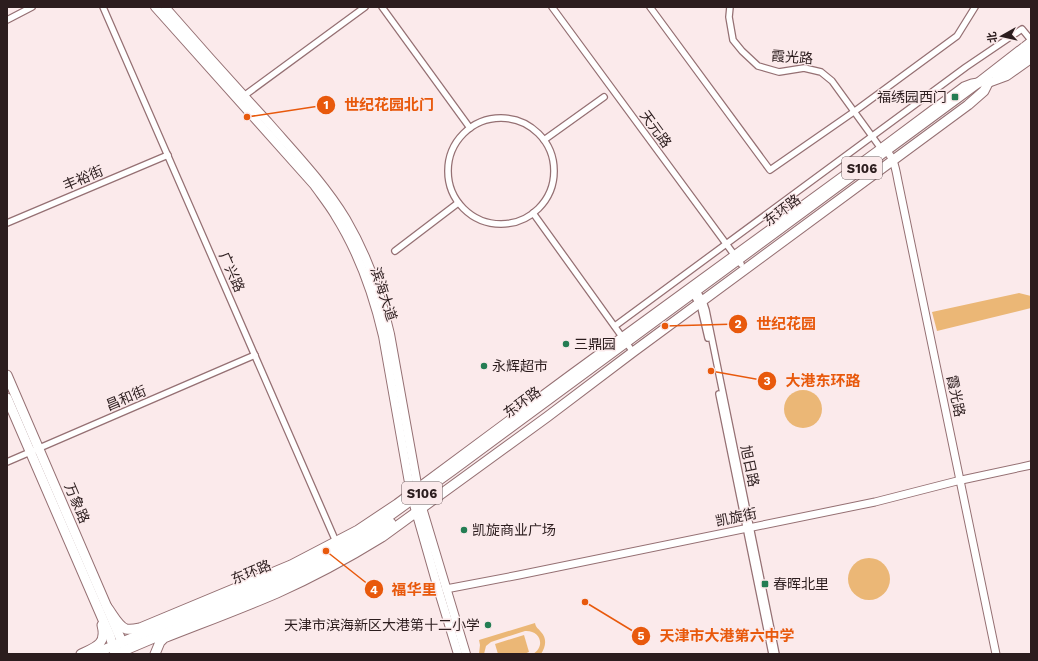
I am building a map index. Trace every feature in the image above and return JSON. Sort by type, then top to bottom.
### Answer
[{"type":"main road","name":"滨海大道","points":[[155,7],[307,166],[346,219],[365,255],[381,300],[390,334],[417,500],[458,654]]},
{"type":"main road","name":"滨海大道","points":[[165,7],[241,98]]},
{"type":"main road","name":"东环路","points":[[887,156],[1031,41]]},
{"type":"main road","name":"东环路","points":[[120,650],[248,598],[309,571],[350,550],[380,530],[417,500],[696,295],[738,260],[887,156],[1031,50]]},
{"type":"main road","points":[[988,83],[1007,76],[1031,59]]},
{"type":"main road","points":[[696,295],[887,156]]},
{"type":"main road","name":"万象路","points":[[7,375],[34,450],[120,650]]},
{"type":"main road","name":"万象路","points":[[7,398],[34,450]]},
{"type":"main road","name":"滨海大道","points":[[417,500],[466,654]]},
{"type":"main road","name":"东环路","points":[[120,650],[306,565],[337,545],[374,527],[417,500]]},
{"type":"main road","points":[[156,654],[160,642],[164,638],[277,593],[362,550],[382,537],[417,500]]},
{"type":"main road","points":[[103,608],[124,628],[130,630],[140,628],[337,545]]},
{"type":"main road","points":[[81,654],[102,641],[104,636],[103,608]]},
{"type":"main road","points":[[149,654],[159,635]]},
{"type":"main road","name":"S106","points":[[94,654],[120,650]]},
{"type":"street","points":[[7,20],[32,7]]},
{"type":"street","name":"广兴路","points":[[103,7],[337,545]]},
{"type":"street","points":[[241,98],[365,7]]},
{"type":"street","points":[[382,7],[470,128]]},
{"type":"street","name":"天元路","points":[[552,7],[738,260]]},
{"type":"street","points":[[650,7],[770,170],[855,111],[957,36],[975,7]]},
{"type":"street","name":"霞光路","points":[[730,7],[729,17],[733,40],[758,66],[779,72],[804,68],[821,72],[832,81],[887,156],[898,190],[996,654]]},
{"type":"street","points":[[615,326],[966,67],[1022,29],[1031,41]]},
{"type":"street","points":[[544,140],[604,97]]},
{"type":"street","points":[[501,118],[517,121],[532,128],[544,140],[552,157],[554,175],[549,193],[539,208],[533,213],[524,219],[507,224],[488,223],[472,216],[458,203],[451,188],[448,172],[450,155],[458,140],[470,128],[484,120],[501,118]]},
{"type":"street","name":"丰裕街","points":[[7,223],[168,155]]},
{"type":"street","points":[[396,251],[458,203]]},
{"type":"street","points":[[533,213],[628,345]]},
{"type":"street","name":"旭日路","points":[[696,295],[702,312],[776,654]]},
{"type":"street","name":"昌和街","points":[[7,462],[255,356]]},
{"type":"street","name":"凯旋街","points":[[447,591],[875,502],[1031,465]]},
{"type":"street","name":"凯旋街","points":[[959,483],[1031,470]]},
{"type":"street","name":"霞光路","points":[[959,483],[993,654]]},
{"type":"street","name":"旭日路","points":[[749,529],[772,654]]},
{"type":"shaded area","points":[[1019,293],[1031,296],[1031,308],[937,331],[932,312]]},
{"type":"shaded area","points":[[799,390],[807,390],[819,399],[822,409],[819,419],[813,425],[807,428],[799,428],[787,419],[784,413],[784,405],[793,393]]},
{"type":"shaded area","points":[[865,558],[873,558],[881,561],[887,567],[890,579],[887,591],[881,597],[873,600],[865,600],[857,597],[851,591],[848,583],[848,575],[851,567],[857,561]]},
{"type":"shaded area","points":[[535,623],[543,634],[545,640],[545,646],[541,654],[533,654],[539,647],[540,639],[538,636],[530,631],[525,631],[491,642],[486,646],[484,654],[479,654],[479,640]]},
{"type":"shaded area","points":[[524,635],[529,652],[524,654],[498,654],[495,644]]},
{"type":"place","name":"福绣园西门","points":[[955,97]]},
{"type":"place","name":"世纪花园北门","points":[[247,117]]},
{"type":"place","name":"世纪花园","points":[[665,326]]},
{"type":"place","name":"三鼎园","points":[[566,344]]},
{"type":"place","name":"永辉超市","points":[[484,366]]},
{"type":"place","name":"大港东环路","points":[[711,371]]},
{"type":"place","name":"凯旋商业广场","points":[[464,530]]},
{"type":"place","name":"福华里","points":[[326,551]]},
{"type":"place","name":"春晖北里","points":[[765,584]]},
{"type":"place","name":"天津市大港第六中学","points":[[585,602]]},
{"type":"place","name":"天津市滨海新区大港第十二小学","points":[[488,625]]}]
